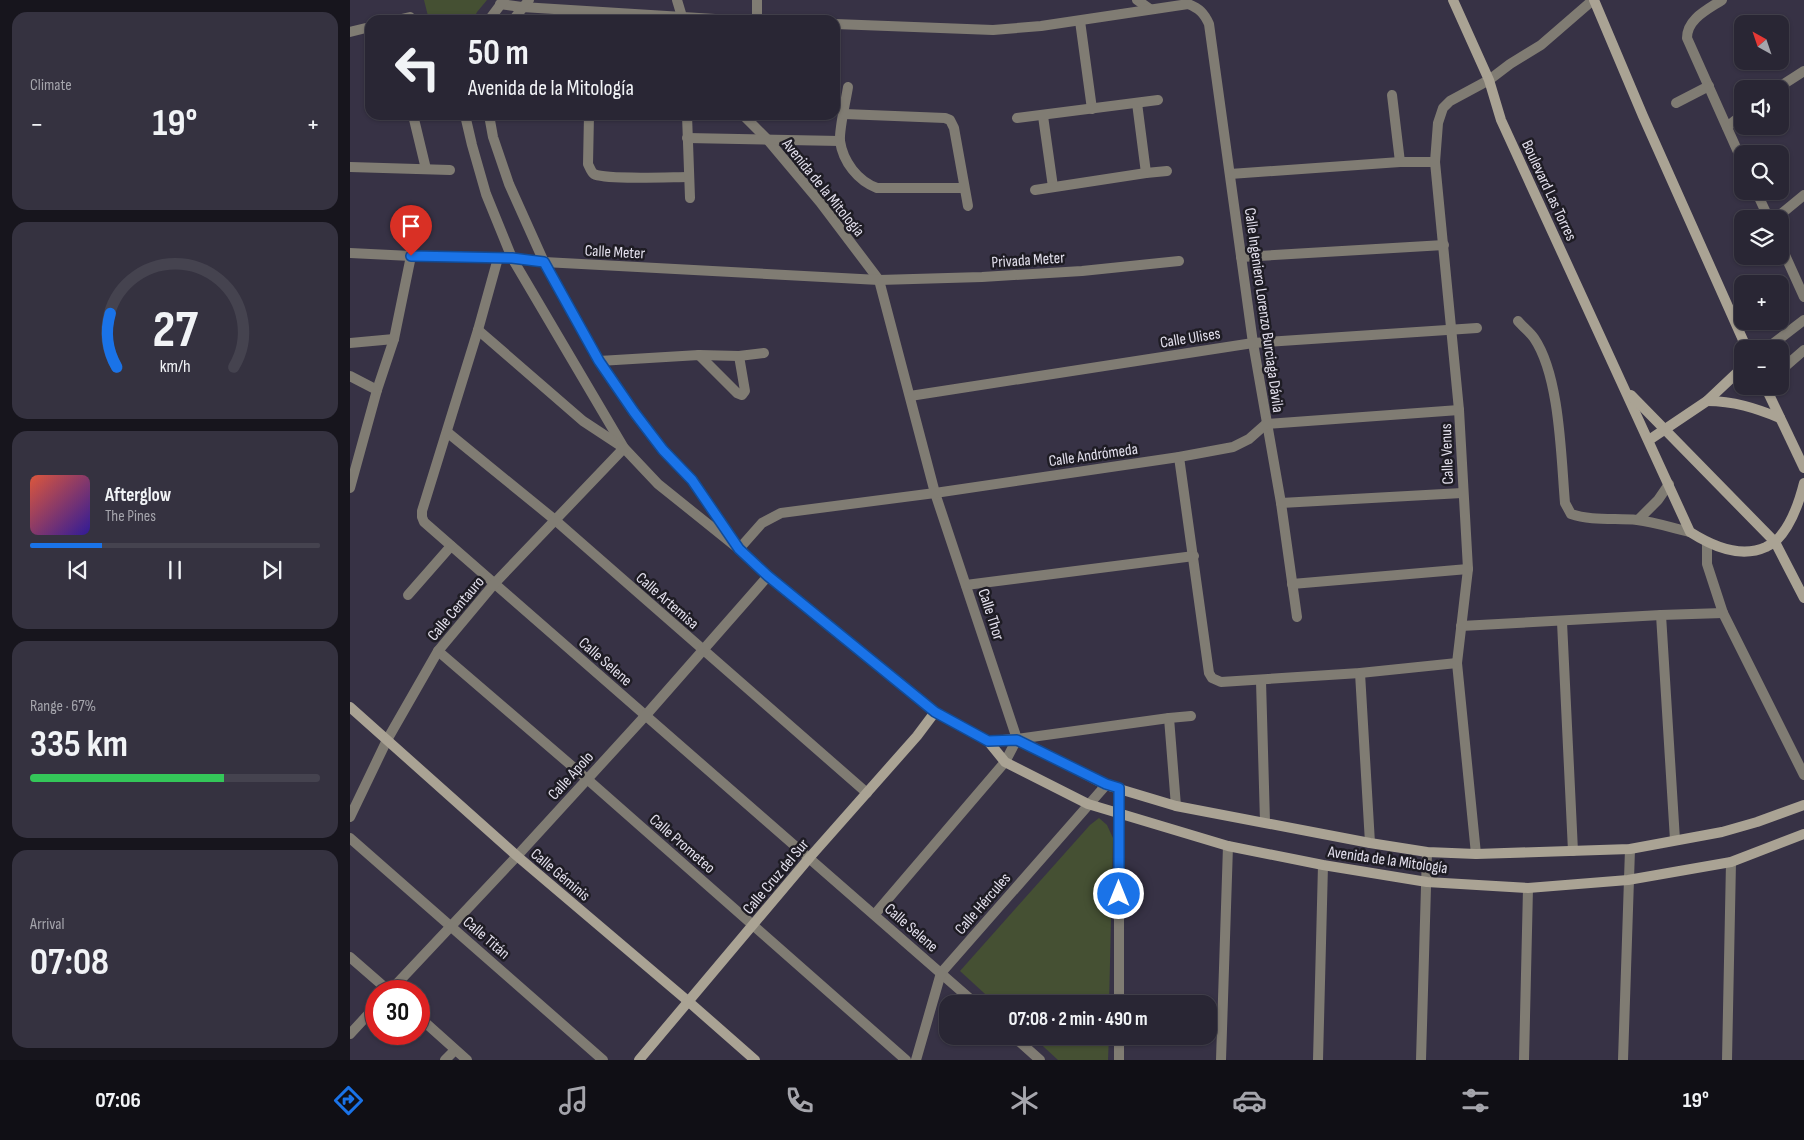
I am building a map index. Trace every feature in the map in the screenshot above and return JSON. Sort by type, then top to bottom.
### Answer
[{"type":"street","points":[[677,0],[681,15]]},
{"type":"street","points":[[757,0],[757,15]]},
{"type":"street","points":[[1137,0],[1150,9]]},
{"type":"street","name":"Boulevard Las Torres","points":[[1453,0],[1490,80],[1501,120],[1690,532]]},
{"type":"street","points":[[1490,80],[1510,64],[1541,45],[1593,0],[1743,340]]},
{"type":"street","points":[[1722,0],[1694,19],[1688,26],[1687,38],[1735,145]]},
{"type":"street","points":[[493,15],[502,2],[640,15]]},
{"type":"street","points":[[517,15],[526,4]]},
{"type":"street","name":"Calle Ingeniero Lorenzo Burciaga Dávila","points":[[1150,9],[1188,4],[1201,10],[1209,24],[1253,343],[1297,617]]},
{"type":"street","points":[[840,24],[993,30],[1080,21],[1150,9]]},
{"type":"street","points":[[1080,21],[1092,109]]},
{"type":"street","points":[[350,32],[365,28]]},
{"type":"street","points":[[1789,81],[1804,71]]},
{"type":"street","name":"Calle Venus","points":[[1476,854],[1457,663],[1468,569],[1462,493],[1459,410],[1435,162],[1438,123],[1443,108],[1450,101],[1490,80]]},
{"type":"street","points":[[1676,103],[1709,86]]},
{"type":"street","points":[[848,87],[840,141],[851,168],[868,184],[877,188],[964,188]]},
{"type":"street","points":[[1392,95],[1400,162]]},
{"type":"street","points":[[1017,118],[1158,100]]},
{"type":"street","points":[[1137,104],[1146,173]]},
{"type":"street","points":[[844,114],[945,118],[950,120],[954,128],[968,206]]},
{"type":"street","points":[[1043,116],[1053,188]]},
{"type":"street","points":[[414,120],[426,169]]},
{"type":"street","name":"Avenida de la Mitología","points":[[467,120],[486,194],[512,258],[624,448],[658,484],[739,549],[768,576],[935,712],[988,741],[1005,762],[1088,804],[1228,846],[1323,865],[1427,882],[1528,888],[1628,880],[1731,862],[1804,834]]},
{"type":"street","name":"Avenida de la Mitología","points":[[491,120],[494,137],[509,184],[544,262],[599,361],[657,443],[692,480],[739,549]]},
{"type":"street","points":[[589,120],[588,164],[595,174],[611,177],[688,177]]},
{"type":"street","points":[[687,120],[690,198]]},
{"type":"street","name":"Avenida de la Mitología","points":[[748,120],[767,139],[820,202],[879,280]]},
{"type":"street","points":[[1727,127],[1734,121]]},
{"type":"street","points":[[687,138],[840,141]]},
{"type":"street","points":[[1230,174],[1400,162],[1435,162]]},
{"type":"street","points":[[350,167],[450,170]]},
{"type":"street","points":[[1035,190],[1167,171]]},
{"type":"street","points":[[1786,210],[1804,195]]},
{"type":"street","points":[[1241,258],[1444,245]]},
{"type":"street","name":"Calle Meter","points":[[350,253],[512,258],[544,262],[879,280]]},
{"type":"street","points":[[351,483],[377,390],[394,339],[411,256]]},
{"type":"street","name":"Calle Selene","points":[[498,258],[478,330],[422,511],[424,522],[966,995]]},
{"type":"street","name":"Privada Meter","points":[[879,280],[982,277],[1082,271],[1179,261]]},
{"type":"street","points":[[1789,264],[1804,297]]},
{"type":"street","name":"Calle Thor","points":[[879,280],[935,493],[1017,740]]},
{"type":"street","points":[[1778,340],[1804,320]]},
{"type":"street","points":[[1518,322],[1534,338],[1548,368],[1555,399],[1565,503],[1571,514],[1662,524],[1690,532],[1716,547],[1757,551],[1775,542],[1789,522],[1800,501],[1804,483]]},
{"type":"street","name":"Calle Ulises","points":[[910,396],[1253,343],[1477,328]]},
{"type":"street","points":[[478,330],[583,421],[624,448]]},
{"type":"street","points":[[350,343],[394,339]]},
{"type":"street","points":[[1789,363],[1804,350]]},
{"type":"street","points":[[599,361],[699,355],[739,356],[764,353]]},
{"type":"street","points":[[699,355],[737,393],[742,395],[745,391],[739,356]]},
{"type":"street","points":[[350,376],[377,390]]},
{"type":"street","points":[[1649,440],[1707,401],[1734,376]]},
{"type":"street","name":"Boulevard Las Torres","points":[[1626,390],[1775,542],[1804,598]]},
{"type":"street","points":[[1769,395],[1804,468]]},
{"type":"street","points":[[1707,401],[1725,401],[1742,404],[1780,418]]},
{"type":"street","points":[[1266,424],[1459,410]]},
{"type":"street","name":"Calle Andrómeda","points":[[739,549],[762,523],[781,513],[935,493],[1180,457],[1233,447],[1249,440],[1266,424]]},
{"type":"street","name":"Calle Artemisa","points":[[447,432],[555,520],[866,793]]},
{"type":"street","name":"Calle Centauro","points":[[350,817],[387,740],[438,651],[494,584],[624,448]]},
{"type":"street","points":[[1180,457],[1209,673],[1212,678],[1221,682],[1262,680],[1360,673],[1457,663]]},
{"type":"street","points":[[1638,520],[1658,500],[1669,484]]},
{"type":"street","points":[[1280,503],[1462,493]]},
{"type":"street","points":[[1707,543],[1707,564],[1723,613],[1804,775]]},
{"type":"street","points":[[408,596],[452,546]]},
{"type":"street","points":[[966,585],[1194,556]]},
{"type":"street","points":[[1292,584],[1468,569]]},
{"type":"street","name":"Calle Apolo","points":[[399,980],[646,715],[768,576]]},
{"type":"street","points":[[1461,626],[1723,613]]},
{"type":"street","points":[[1661,615],[1675,840]]},
{"type":"street","points":[[1562,622],[1573,851]]},
{"type":"street","name":"Calle Prometeo","points":[[438,651],[587,779],[906,1060]]},
{"type":"street","points":[[1360,673],[1370,843]]},
{"type":"street","points":[[1262,680],[1265,822]]},
{"type":"street","name":"Calle Géminis","points":[[350,707],[516,856],[690,1002],[755,1060]]},
{"type":"street","name":"Calle Cruz del Sur","points":[[639,1060],[935,712]]},
{"type":"street","points":[[875,914],[1005,762],[1017,740],[1191,716]]},
{"type":"street","points":[[1169,718],[1176,806]]},
{"type":"street","name":"Avenida de la Mitología","points":[[988,741],[1017,740],[1106,784],[1176,806],[1427,852],[1476,854],[1630,849],[1731,830],[1804,805]]},
{"type":"street","name":"Calle Hércules","points":[[916,1060],[941,973],[1106,784]]},
{"type":"street","points":[[1119,788],[1119,995]]},
{"type":"street","name":"Calle Titán","points":[[350,838],[603,1060]]},
{"type":"street","points":[[1221,1060],[1228,846]]},
{"type":"street","points":[[1623,1060],[1630,849]]},
{"type":"street","points":[[1421,1060],[1427,852]]},
{"type":"street","points":[[1727,1060],[1731,862]]},
{"type":"street","points":[[1318,1060],[1323,865]]},
{"type":"street","points":[[1524,1060],[1528,888]]},
{"type":"street","points":[[350,957],[376,980]]},
{"type":"street","points":[[350,1034],[365,1018]]},
{"type":"street","points":[[430,1028],[467,1060]]},
{"type":"street","points":[[1023,1045],[1040,1060]]},
{"type":"street","points":[[1119,1045],[1119,1060]]},
{"type":"street","points":[[445,1060],[455,1050]]},
{"type":"green space","points":[[424,0],[487,0],[476,15],[428,15]]},
{"type":"green space","points":[[1099,818],[1107,825],[1113,838],[1109,995],[986,995],[960,971],[1090,825]]},
{"type":"green space","points":[[1042,1045],[1109,1045],[1108,1060],[1058,1060]]},
{"type":"route","points":[[411,256],[512,258],[544,262],[599,361],[634,412],[663,450],[692,480],[739,549],[768,576],[935,712],[988,741],[1017,740],[1106,784],[1119,788],[1119,894]]}]
